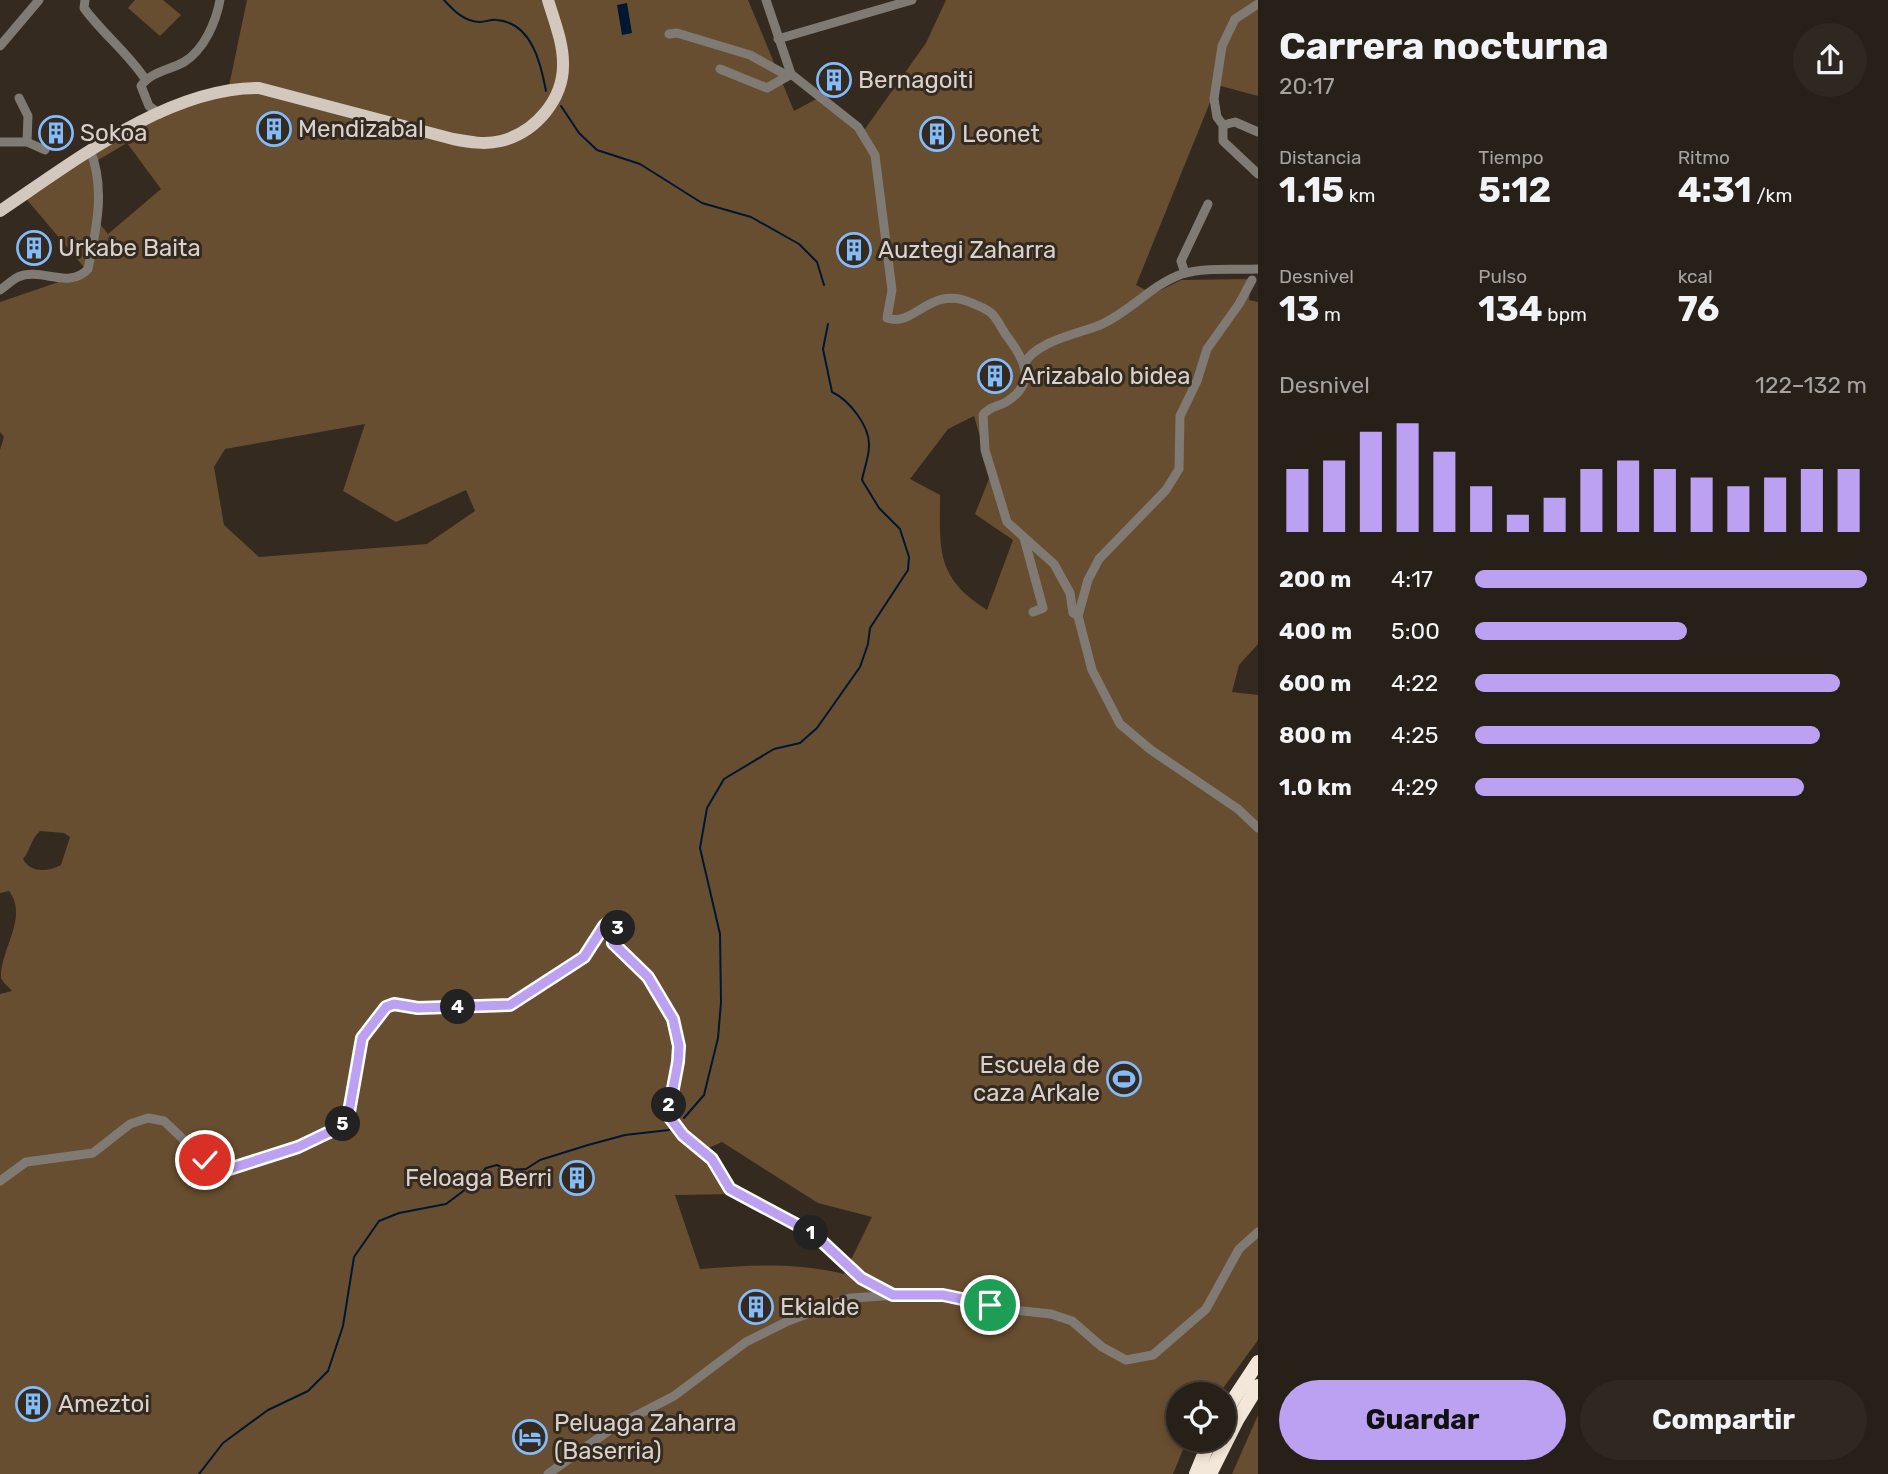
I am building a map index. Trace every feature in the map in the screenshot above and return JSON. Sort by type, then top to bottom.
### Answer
[{"type":"highway","points":[[1236,1395],[1258,1362]]},
{"type":"highway","points":[[1210,1474],[1237,1420],[1258,1386]]},
{"type":"highway","points":[[1196,1474],[1205,1452]]},
{"type":"main road","points":[[0,211],[90,150],[203,94],[237,88],[259,88],[475,143],[499,142],[527,130],[549,108],[561,79],[561,44],[548,0]]},
{"type":"street","points":[[0,46],[39,0]]},
{"type":"street","points":[[85,0],[84,8],[88,14],[120,45],[145,79]]},
{"type":"street","points":[[160,114],[149,106],[141,86],[145,79],[185,61],[198,51],[206,39],[220,0]]},
{"type":"street","points":[[766,0],[790,75]]},
{"type":"street","points":[[778,39],[912,0]]},
{"type":"street","points":[[1258,4],[1235,19],[1222,46],[1214,99],[1217,117],[1223,125],[1223,141],[1258,174]]},
{"type":"street","points":[[668,34],[677,33],[750,55],[790,75],[858,127],[876,155],[892,290],[887,318],[904,317],[946,296],[958,297],[991,313],[1024,364],[1028,376],[1023,387],[1007,401],[986,411],[982,431],[1007,522],[1051,560],[1070,593],[1073,613],[1078,616]]},
{"type":"street","points":[[720,69],[767,88],[790,75]]},
{"type":"street","points":[[19,99],[28,116],[27,142]]},
{"type":"street","points":[[1223,125],[1235,122],[1258,132]]},
{"type":"street","points":[[0,142],[27,142],[46,150]]},
{"type":"street","points":[[0,290],[21,276],[73,279],[82,276],[88,269],[99,200],[97,175],[90,150]]},
{"type":"street","points":[[1185,273],[1181,261],[1208,204]]},
{"type":"street","points":[[1024,364],[1039,350],[1102,324],[1128,310],[1143,295],[1185,273],[1258,269]]},
{"type":"street","points":[[1252,280],[1240,304],[1207,349],[1197,381],[1180,416],[1179,469],[1160,496],[1099,559],[1084,593],[1078,616],[1092,670],[1120,724],[1151,750],[1238,809],[1258,828]]},
{"type":"street","points":[[1024,538],[1043,608],[1033,612]]},
{"type":"street","points":[[0,1181],[26,1162],[93,1153],[130,1124],[148,1118],[164,1121],[205,1160],[223,1171],[298,1147],[337,1129],[346,1119],[362,1038],[386,1007],[394,1004],[418,1008],[510,1005],[584,957],[604,926],[612,919],[619,924],[613,943],[648,977],[673,1019],[677,1032],[678,1062],[668,1115],[683,1135],[712,1159],[730,1189],[740,1197],[803,1228],[850,1271],[893,1295]]},
{"type":"street","points":[[548,1474],[614,1427],[674,1396],[762,1333],[828,1304],[850,1298],[943,1295],[1062,1317],[1072,1321],[1114,1355],[1126,1360],[1138,1360],[1167,1346],[1206,1309],[1239,1249],[1258,1232]]},
{"type":"shaded area","points":[[135,0],[163,0],[181,15],[160,36],[128,8]]},
{"type":"shaded area","points":[[247,0],[748,0],[794,111],[824,95],[865,129],[926,43],[946,0],[1258,0],[1258,96],[1217,85],[1136,285],[1153,294],[1181,280],[1251,279],[1249,300],[1258,302],[1258,644],[1239,665],[1232,692],[1258,695],[1258,1340],[1227,1382],[1166,1382],[1166,1452],[1182,1452],[1173,1474],[0,1474],[0,994],[12,991],[1,978],[16,911],[9,891],[0,893],[0,450],[4,437],[0,432],[0,302],[88,272],[23,195],[90,150],[229,86]],"holes":[[[127,143],[161,189],[108,234],[100,224],[98,160]],[[974,416],[991,474],[975,514],[1013,540],[987,610],[970,598],[949,574],[941,547],[940,495],[910,479],[948,429]],[[365,424],[343,491],[396,522],[466,490],[475,511],[427,544],[259,557],[224,525],[214,467],[225,449]],[[40,831],[64,833],[70,837],[61,865],[40,870],[26,864],[23,859]],[[722,1142],[818,1203],[872,1217],[844,1274],[790,1266],[700,1269],[675,1195],[734,1194],[704,1150]]]},
{"type":"shaded area","points":[[1258,1415],[1258,1474],[1232,1474]]},
{"type":"water","points":[[627,3],[632,33],[622,35],[617,5]]},
{"type":"waterway","points":[[444,0],[469,20],[497,20],[519,29],[527,37],[538,57],[546,91]]},
{"type":"waterway","points":[[561,106],[579,133],[597,150],[640,164],[702,203],[751,217],[799,244],[817,262],[824,285]]},
{"type":"waterway","points":[[684,1118],[704,1095],[718,1038],[721,1002],[720,934],[700,848],[707,808],[724,779],[774,749],[800,743],[817,728],[860,667],[870,628],[908,570],[909,557],[900,529],[879,508],[862,480],[869,450],[866,430],[851,407],[832,392],[823,349],[828,324]]},
{"type":"waterway","points":[[199,1474],[223,1443],[268,1410],[308,1391],[328,1371],[343,1326],[354,1257],[379,1221],[399,1213],[446,1204],[470,1186],[486,1168],[497,1165],[508,1170],[526,1169],[540,1160],[588,1145],[625,1135],[669,1130]]},
{"type":"place","name":"Bernagoiti","points":[[834,80]]},
{"type":"place","name":"Mendizabal","points":[[274,129]]},
{"type":"place","name":"Sokoa","points":[[56,133]]},
{"type":"place","name":"Leonet","points":[[937,134]]},
{"type":"place","name":"Urkabe Baita","points":[[34,248]]},
{"type":"place","name":"Auztegi Zaharra","points":[[854,250]]},
{"type":"place","name":"Arizabalo bidea","points":[[995,376]]},
{"type":"place","name":"Escuela de caza Arkale","points":[[1124,1079]]},
{"type":"place","name":"Feloaga Berri","points":[[577,1178]]},
{"type":"place","name":"Ekialde","points":[[756,1307]]},
{"type":"place","name":"Ameztoi","points":[[33,1404]]},
{"type":"place","name":"Peluaga Zaharra (Baserria)","points":[[530,1437]]},
{"type":"route","points":[[205,1160],[223,1171],[247,1161],[298,1147],[337,1129],[342,1126],[349,1112],[363,1035],[386,1007],[394,1004],[418,1008],[510,1005],[584,957],[604,926],[612,919],[619,924],[613,943],[648,977],[673,1019],[677,1032],[678,1062],[668,1115],[683,1135],[719,1167],[730,1189],[740,1197],[814,1234],[850,1271],[893,1295],[943,1295],[990,1305]]}]
